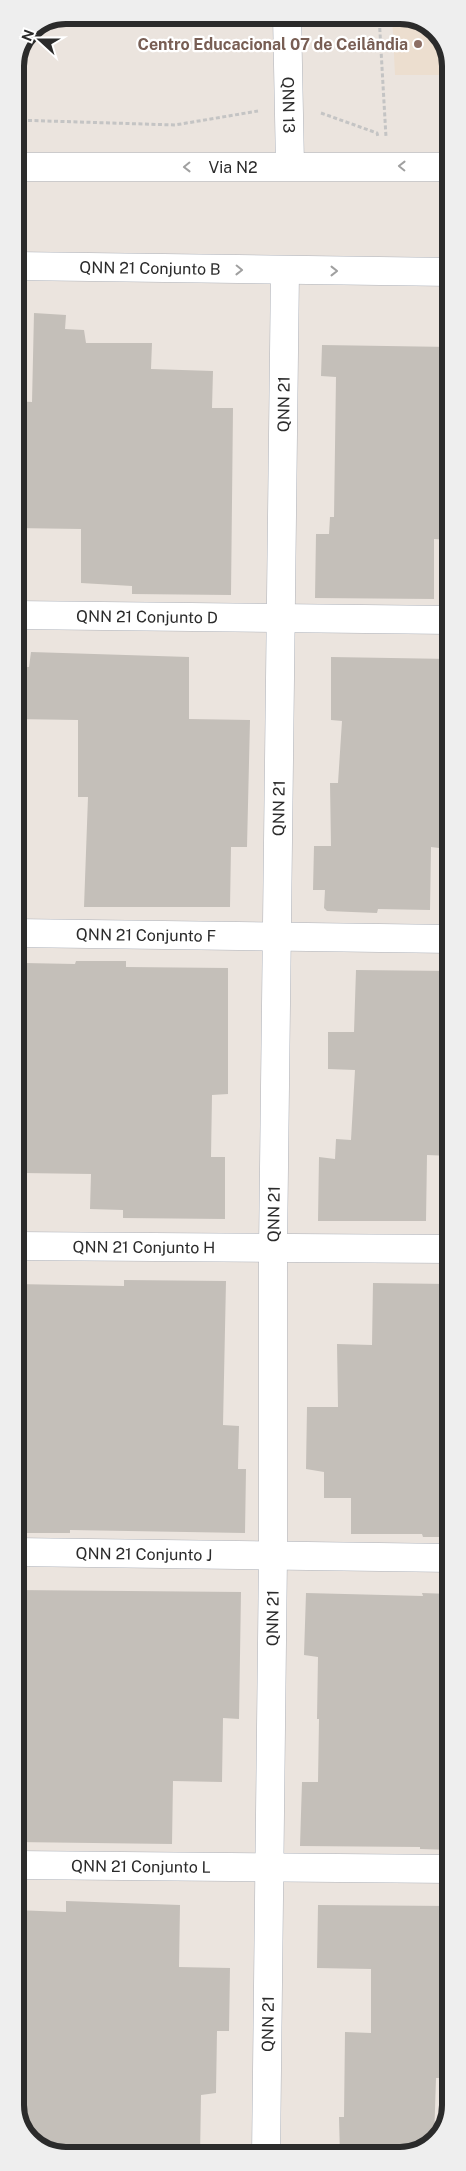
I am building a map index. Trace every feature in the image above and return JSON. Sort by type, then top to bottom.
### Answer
[{"type":"street","name":"QNN 13","points":[[287,24],[290,165]]},
{"type":"street","name":"Via N2","points":[[24,167],[290,165],[442,167]]},
{"type":"street","points":[[24,175],[99,168]]},
{"type":"street","name":"QNN 21 Conjunto B","points":[[24,266],[442,272]]},
{"type":"street","name":"QNN 21","points":[[266,2147],[273,1556],[273,1249],[285,271]]},
{"type":"street","name":"QNN 21 Conjunto D","points":[[24,615],[442,620]]},
{"type":"street","name":"QNN 21 Conjunto F","points":[[24,933],[442,939]]},
{"type":"street","name":"QNN 21 Conjunto H","points":[[24,1246],[442,1249]]},
{"type":"street","name":"QNN 21 Conjunto J","points":[[24,1552],[442,1558]]},
{"type":"street","name":"QNN 21 Conjunto L","points":[[24,1865],[442,1869]]},
{"type":"path","points":[[380,24],[386,138]]},
{"type":"path","points":[[24,120],[175,125],[289,106],[316,112],[377,133],[380,141]]},
{"type":"shaded area","name":"Centro Educacional 07 de Ceilândia","points":[[392,24],[409,25],[424,31],[438,47],[442,60],[442,75],[395,75]]},
{"type":"building","points":[[34,313],[66,315],[65,329],[84,330],[86,343],[152,343],[151,369],[213,371],[212,408],[233,408],[231,595],[132,594],[132,586],[81,583],[81,529],[24,528],[24,402],[32,402]]},
{"type":"building","points":[[322,345],[442,347],[442,539],[434,539],[434,599],[315,598],[316,534],[329,534],[330,517],[334,517],[336,377],[321,376]]},
{"type":"building","points":[[31,652],[189,657],[189,719],[250,720],[247,847],[231,847],[230,907],[84,907],[88,797],[78,797],[78,720],[24,719],[24,667],[29,667]]},
{"type":"building","points":[[331,657],[442,659],[442,848],[431,847],[430,910],[378,909],[377,913],[327,911],[324,908],[325,890],[313,890],[314,846],[331,846],[330,783],[338,783],[342,721],[331,720]]},
{"type":"building","points":[[76,961],[126,961],[126,967],[228,968],[228,1094],[212,1095],[211,1157],[225,1157],[225,1219],[123,1218],[123,1210],[90,1209],[91,1174],[24,1173],[24,963],[75,964]]},
{"type":"building","points":[[356,970],[442,971],[442,1156],[427,1155],[426,1221],[318,1221],[319,1157],[335,1159],[336,1139],[351,1140],[355,1070],[328,1069],[328,1032],[354,1032]]},
{"type":"building","points":[[124,1280],[226,1281],[223,1425],[239,1426],[238,1469],[246,1469],[245,1533],[70,1530],[70,1533],[24,1533],[24,1284],[124,1286]]},
{"type":"building","points":[[373,1283],[442,1284],[442,1537],[423,1537],[422,1534],[351,1534],[351,1498],[324,1498],[324,1472],[306,1469],[307,1407],[338,1407],[337,1344],[372,1345]]},
{"type":"building","points":[[24,1590],[241,1592],[239,1719],[223,1718],[222,1782],[173,1781],[172,1844],[24,1842]]},
{"type":"building","points":[[306,1593],[423,1596],[422,1593],[442,1594],[442,1850],[420,1849],[420,1847],[300,1846],[302,1782],[318,1782],[318,1657],[304,1655]]},
{"type":"building","points":[[66,1901],[180,1905],[179,1967],[230,1968],[229,2031],[217,2031],[216,2093],[201,2095],[200,2147],[63,2147],[45,2142],[29,2126],[24,2111],[24,1910],[66,1912]]},
{"type":"building","points":[[318,1905],[442,1906],[442,2078],[436,2078],[434,2130],[426,2139],[406,2147],[340,2147],[339,2117],[344,2117],[345,2032],[371,2033],[371,1969],[317,1968]]},
{"type":"place","name":"Centro Educacional 07 de Ceilândia","points":[[418,44]]}]
